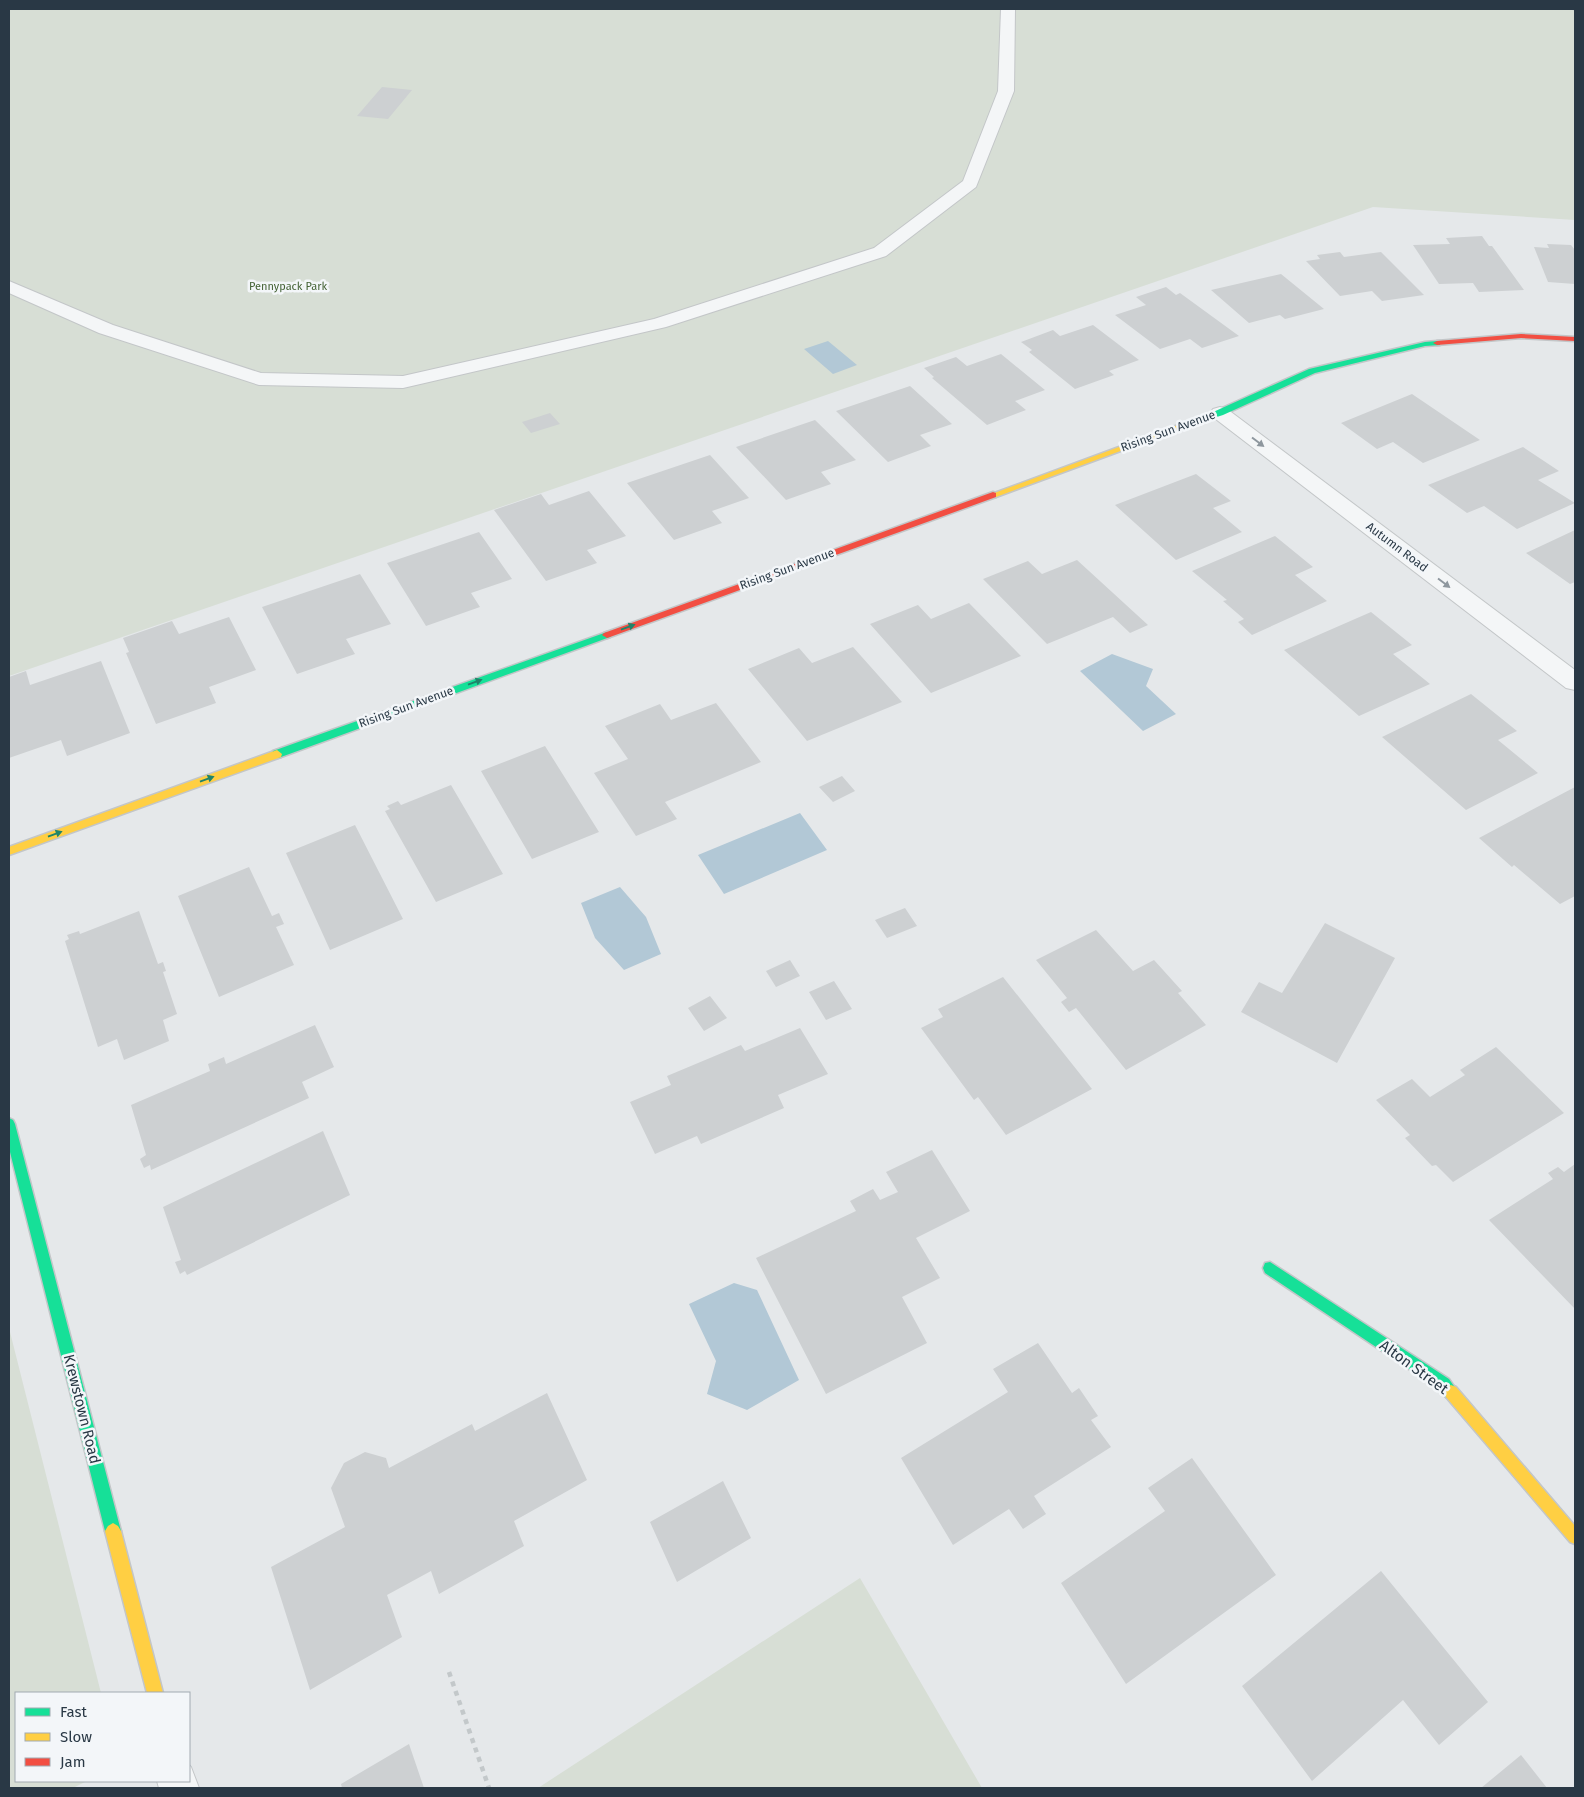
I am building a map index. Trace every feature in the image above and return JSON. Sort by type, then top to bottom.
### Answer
[{"type":"street","points":[[9,286],[106,329],[259,379],[403,382],[659,323],[880,252],[970,183],[1006,91],[1008,9]]},
{"type":"street","name":"Rising Sun Avenue","points":[[9,851],[1220,412],[1312,371],[1425,344],[1521,336],[1575,339]]},
{"type":"street","name":"Autumn Road","points":[[1220,412],[1575,682]]},
{"type":"street","name":"Krewstown Road","points":[[9,1124],[155,1692]]},
{"type":"street","name":"Alton Street","points":[[1270,1268],[1444,1384],[1575,1537]]},
{"type":"path","points":[[449,1672],[489,1788]]},
{"type":"green space","name":"Pennypack Park","points":[[9,9],[1575,9],[1575,220],[1373,207],[9,676]]},
{"type":"green space","points":[[9,1328],[101,1692],[15,1692],[15,1782],[85,1782],[73,1788],[9,1788]]},
{"type":"green space","points":[[860,1578],[982,1788],[538,1788]]},
{"type":"water","points":[[828,341],[857,365],[833,374],[804,349]]},
{"type":"water","points":[[1112,654],[1153,669],[1146,686],[1176,714],[1143,731],[1080,671]]},
{"type":"water","points":[[800,813],[827,850],[724,894],[698,855]]},
{"type":"water","points":[[620,887],[646,917],[661,954],[624,970],[595,938],[581,903]]},
{"type":"water","points":[[734,1283],[757,1290],[799,1380],[747,1410],[707,1394],[716,1361],[689,1304]]},
{"type":"building","points":[[382,87],[412,90],[388,119],[357,116]]},
{"type":"building","points":[[1482,236],[1489,246],[1492,246],[1524,290],[1479,292],[1473,283],[1439,284],[1413,245],[1450,244],[1446,238]]},
{"type":"building","points":[[1547,244],[1571,245],[1575,250],[1575,284],[1548,282],[1534,247],[1549,248]]},
{"type":"building","points":[[1340,252],[1344,257],[1381,252],[1424,295],[1382,301],[1372,291],[1340,296],[1306,261],[1320,259],[1317,255]]},
{"type":"building","points":[[1281,274],[1324,309],[1285,319],[1280,315],[1249,323],[1211,290]]},
{"type":"building","points":[[1166,287],[1176,295],[1180,293],[1239,336],[1202,348],[1190,339],[1160,349],[1115,315],[1146,305],[1136,297]]},
{"type":"building","points":[[1093,325],[1139,360],[1109,371],[1114,375],[1075,389],[1029,352],[1032,350],[1021,342],[1053,330],[1060,336]]},
{"type":"building","points":[[1001,354],[1045,390],[1015,401],[1026,410],[987,425],[932,378],[934,377],[924,368],[956,357],[967,366]]},
{"type":"building","points":[[910,386],[952,424],[920,435],[931,446],[888,462],[836,411]]},
{"type":"building","points":[[1412,394],[1480,440],[1423,463],[1393,442],[1377,449],[1341,423]]},
{"type":"building","points":[[550,413],[560,424],[531,433],[522,422]]},
{"type":"building","points":[[815,420],[856,460],[821,472],[831,484],[786,500],[736,447]]},
{"type":"building","points":[[1523,447],[1559,471],[1538,480],[1575,503],[1517,529],[1484,506],[1467,513],[1428,485]]},
{"type":"building","points":[[710,455],[749,498],[712,511],[722,523],[674,540],[627,483]]},
{"type":"building","points":[[1196,474],[1231,501],[1213,508],[1242,532],[1176,560],[1115,505]]},
{"type":"building","points":[[589,491],[626,536],[587,550],[597,563],[546,581],[494,510],[541,494],[549,505]]},
{"type":"building","points":[[1575,530],[1575,582],[1570,584],[1526,553]]},
{"type":"building","points":[[479,532],[512,579],[471,593],[480,607],[426,626],[387,563]]},
{"type":"building","points":[[1275,536],[1313,567],[1295,575],[1327,601],[1252,635],[1238,622],[1244,619],[1223,601],[1227,600],[1192,571]]},
{"type":"building","points":[[1077,560],[1148,625],[1130,633],[1113,617],[1047,644],[983,579],[1028,561],[1042,574]]},
{"type":"building","points":[[360,574],[391,624],[346,639],[355,654],[297,674],[262,607]]},
{"type":"building","points":[[969,603],[1021,656],[931,693],[870,624],[918,605],[931,619]]},
{"type":"building","points":[[1371,612],[1412,645],[1393,654],[1430,684],[1359,716],[1284,650]]},
{"type":"building","points":[[229,617],[256,670],[209,687],[216,703],[156,724],[126,653],[129,652],[123,638],[172,621],[179,634]]},
{"type":"building","points":[[853,647],[902,702],[807,741],[748,669],[799,648],[812,663]]},
{"type":"building","points":[[101,661],[130,733],[67,756],[61,740],[9,758],[9,677],[26,671],[30,685]]},
{"type":"building","points":[[1471,694],[1517,731],[1498,740],[1538,773],[1466,810],[1382,737]]},
{"type":"building","points":[[716,703],[761,762],[665,802],[677,819],[636,836],[594,773],[628,759],[605,726],[660,704],[671,720]]},
{"type":"building","points":[[545,746],[599,832],[532,859],[481,771]]},
{"type":"building","points":[[842,776],[855,791],[833,802],[819,787]]},
{"type":"building","points":[[451,785],[503,874],[436,902],[385,811],[390,809],[387,806],[398,801],[401,805]]},
{"type":"building","points":[[1575,787],[1575,896],[1560,904],[1514,865],[1512,867],[1479,838]]},
{"type":"building","points":[[355,825],[403,919],[330,950],[286,853]]},
{"type":"building","points":[[249,867],[272,916],[279,913],[284,924],[276,927],[294,965],[219,997],[178,896]]},
{"type":"building","points":[[905,908],[917,926],[887,938],[875,920]]},
{"type":"building","points":[[139,911],[158,964],[163,962],[166,971],[163,972],[177,1014],[163,1020],[169,1041],[124,1060],[117,1039],[98,1047],[65,941],[69,939],[67,935],[79,931],[80,934]]},
{"type":"building","points":[[1325,923],[1395,958],[1337,1063],[1241,1012],[1259,982],[1282,993]]},
{"type":"building","points":[[1096,930],[1133,971],[1154,960],[1182,991],[1178,993],[1206,1025],[1126,1070],[1076,1008],[1069,1012],[1061,1002],[1067,998],[1036,960]]},
{"type":"building","points":[[790,960],[800,976],[776,987],[766,971]]},
{"type":"building","points":[[1003,977],[1092,1089],[1006,1135],[978,1097],[974,1100],[921,1028],[943,1017],[938,1009]]},
{"type":"building","points":[[834,981],[852,1009],[826,1020],[809,992]]},
{"type":"building","points":[[710,996],[727,1018],[704,1031],[688,1008]]},
{"type":"building","points":[[315,1025],[334,1067],[302,1082],[309,1098],[151,1170],[150,1165],[144,1168],[140,1159],[146,1155],[131,1105],[210,1071],[208,1064],[224,1057],[226,1064]]},
{"type":"building","points":[[800,1028],[828,1074],[778,1095],[784,1108],[701,1144],[697,1136],[655,1154],[630,1102],[671,1085],[667,1076],[741,1045],[745,1051]]},
{"type":"building","points":[[1496,1047],[1564,1113],[1453,1182],[1436,1165],[1432,1166],[1405,1138],[1410,1135],[1376,1100],[1412,1079],[1430,1097],[1465,1075],[1460,1070]]},
{"type":"building","points":[[323,1131],[350,1195],[187,1275],[185,1271],[180,1274],[175,1262],[181,1260],[163,1207]]},
{"type":"building","points":[[932,1150],[970,1211],[916,1238],[940,1278],[902,1297],[927,1343],[826,1394],[756,1258],[856,1211],[850,1201],[873,1189],[880,1200],[898,1192],[886,1172]]},
{"type":"building","points":[[1575,1164],[1575,1309],[1489,1220],[1553,1179],[1548,1173],[1558,1167],[1564,1172]]},
{"type":"building","points":[[1038,1343],[1072,1393],[1079,1388],[1098,1416],[1091,1420],[1111,1447],[1034,1496],[1046,1514],[1023,1529],[1009,1509],[953,1545],[901,1458],[1008,1392],[993,1369]]},
{"type":"building","points":[[547,1393],[587,1480],[514,1521],[524,1546],[439,1594],[431,1571],[387,1595],[402,1637],[310,1690],[271,1567],[345,1527],[331,1488],[344,1463],[365,1452],[386,1458],[389,1468],[472,1424],[475,1431]]},
{"type":"building","points":[[1192,1458],[1276,1575],[1126,1684],[1061,1583],[1165,1511],[1148,1488]]},
{"type":"building","points":[[723,1481],[751,1538],[677,1582],[650,1522]]},
{"type":"building","points":[[1381,1571],[1488,1702],[1439,1745],[1403,1700],[1312,1781],[1242,1686]]},
{"type":"building","points":[[409,1744],[424,1788],[342,1788],[341,1784]]},
{"type":"building","points":[[1521,1755],[1547,1788],[1481,1788]]},
{"type":"traffic: fast","points":[[1195,422],[1220,413],[1312,371],[1425,344],[1437,343]]},
{"type":"traffic: fast","points":[[277,754],[607,635]]},
{"type":"traffic: fast","points":[[9,1124],[113,1531]]},
{"type":"traffic: fast","points":[[1270,1268],[1444,1384],[1451,1392]]},
{"type":"traffic: slow","points":[[993,495],[1195,422]]},
{"type":"traffic: slow","points":[[9,851],[277,754]]},
{"type":"traffic: slow","points":[[1451,1392],[1575,1537]]},
{"type":"traffic: slow","points":[[113,1531],[155,1692]]},
{"type":"traffic: jam","points":[[1437,343],[1521,336],[1575,339]]},
{"type":"traffic: jam","points":[[607,635],[993,495]]}]
